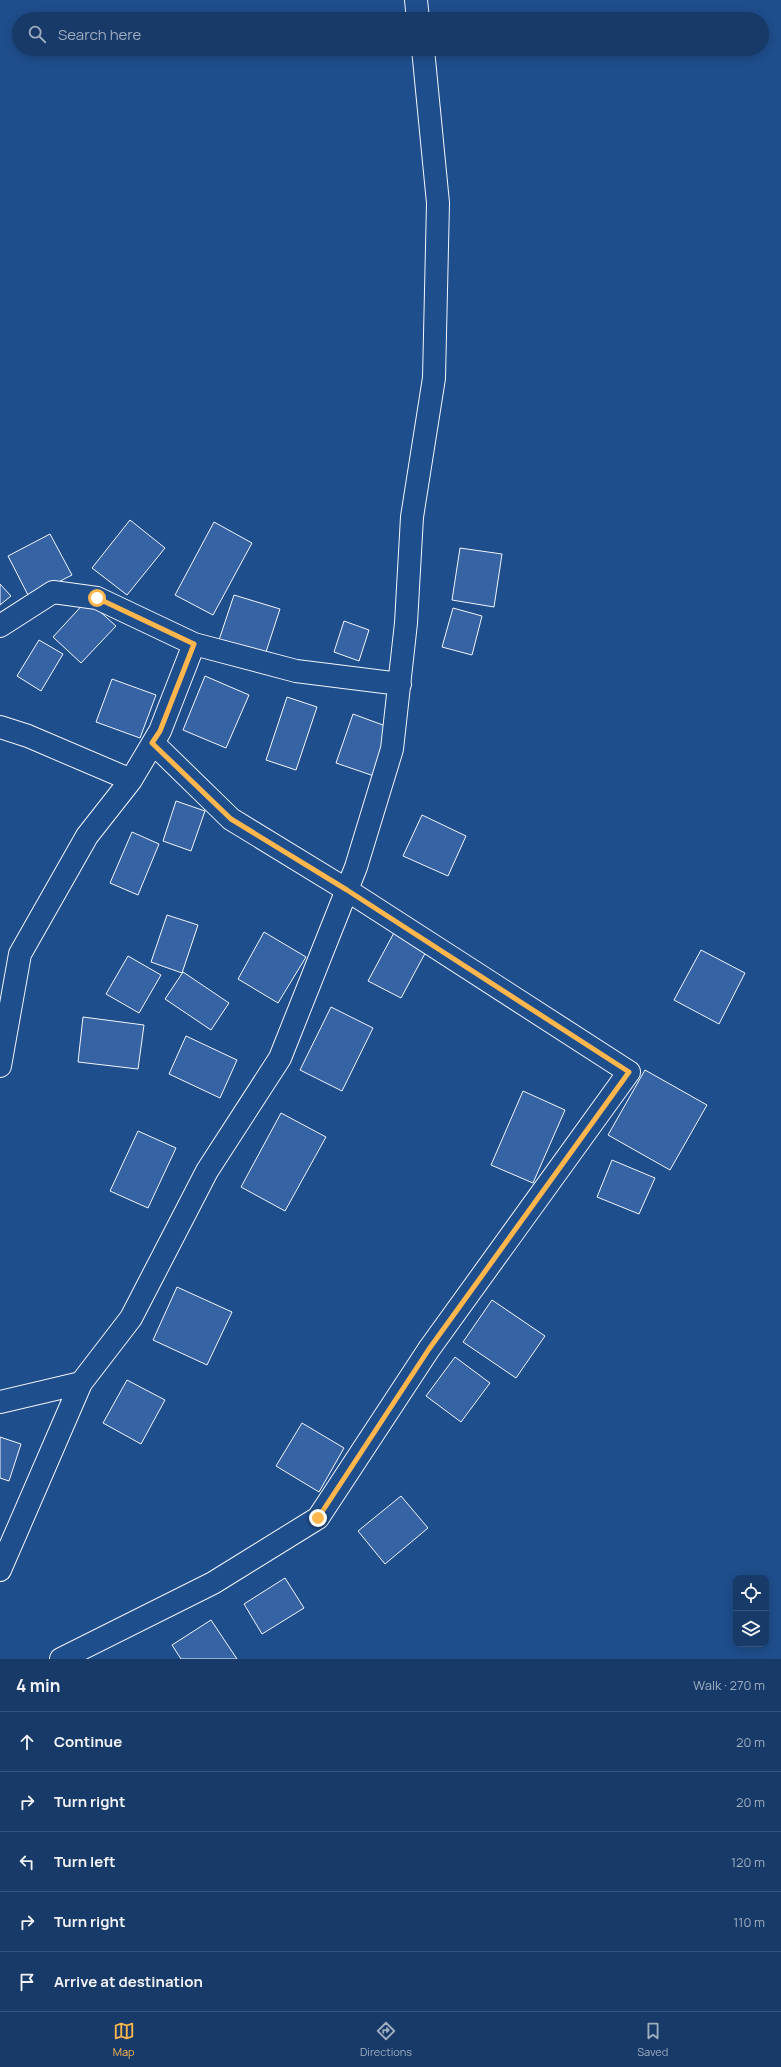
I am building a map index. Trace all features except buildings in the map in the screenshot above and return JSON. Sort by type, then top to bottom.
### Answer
[{"type":"street","points":[[416,0],[417,12]]},
{"type":"street","points":[[0,1570],[81,1383],[131,1318],[207,1171],[280,1058],[356,867],[392,749],[406,623],[412,517],[434,378],[438,203],[423,56]]},
{"type":"street","points":[[0,626],[53,592],[97,598],[194,644],[296,671],[400,684]]},
{"type":"street","points":[[0,1066],[20,954],[87,836],[131,780],[160,731],[194,644]]},
{"type":"street","points":[[0,727],[28,736],[131,780]]},
{"type":"street","points":[[62,1659],[213,1583],[318,1518],[429,1349],[629,1072],[347,890],[231,819],[152,743]]},
{"type":"street","points":[[0,1402],[81,1383]]},
{"type":"route","points":[[97,598],[194,644],[160,731],[152,743],[231,819],[347,890],[629,1072],[547,1183],[429,1349],[318,1518]]}]
